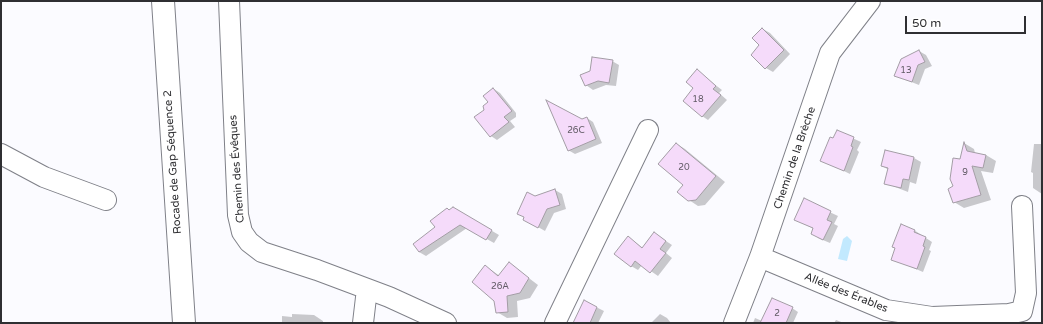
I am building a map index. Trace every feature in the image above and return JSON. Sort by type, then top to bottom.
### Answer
[{"type":"main road","name":"Rocade de Gap Séquence 2","points":[[163,1],[184,323]]},
{"type":"street","name":"Chemin des Évêques","points":[[229,1],[238,215],[242,232],[249,242],[262,252],[317,270],[389,297],[446,323]]},
{"type":"street","name":"Chemin de la Brèche","points":[[734,323],[760,257],[830,53],[870,1]]},
{"type":"street","points":[[555,323],[648,130]]},
{"type":"street","points":[[1,154],[44,177],[106,200]]},
{"type":"street","name":"Allée des Érables","points":[[760,257],[886,310],[932,317],[1009,314],[1022,311],[1026,293],[1022,206]]},
{"type":"street","points":[[363,323],[367,289]]},
{"type":"water","points":[[847,236],[852,241],[847,261],[838,259],[843,239]]},
{"type":"building","points":[[762,28],[784,50],[765,69],[751,55],[759,45],[752,38]]},
{"type":"building","points":[[919,50],[925,62],[918,65],[912,82],[894,76],[901,59]]},
{"type":"building","points":[[592,57],[613,60],[609,83],[598,81],[585,86],[580,75],[590,71]]},
{"type":"building","points":[[697,69],[716,86],[713,89],[721,95],[702,117],[683,101],[693,88],[686,82]]},
{"type":"building","points":[[493,88],[512,111],[504,117],[509,122],[490,137],[474,117],[484,110],[483,106],[488,102],[483,96]]},
{"type":"building","points":[[546,100],[582,119],[587,117],[596,139],[568,151]]},
{"type":"building","points":[[837,130],[854,137],[851,146],[853,147],[844,171],[820,161],[830,137],[833,138]]},
{"type":"building","points":[[964,142],[967,151],[986,155],[983,168],[972,166],[981,195],[953,203],[948,189],[953,186],[950,179],[953,158],[960,159]]},
{"type":"building","points":[[676,143],[716,176],[696,200],[688,201],[677,192],[683,185],[658,164]]},
{"type":"building","points":[[885,150],[914,157],[909,180],[903,179],[901,188],[884,184],[888,168],[881,166]]},
{"type":"building","points":[[555,189],[560,205],[547,209],[538,228],[523,220],[524,217],[517,214],[527,192],[535,196]]},
{"type":"building","points":[[804,198],[831,211],[827,220],[832,222],[823,240],[811,234],[813,228],[794,220]]},
{"type":"building","points":[[453,207],[492,230],[486,240],[460,225],[419,252],[413,244],[435,227],[430,221],[447,208],[449,210]]},
{"type":"building","points":[[901,224],[926,237],[923,246],[925,247],[917,269],[891,260],[895,248],[892,247]]},
{"type":"building","points":[[654,232],[666,241],[660,249],[666,253],[650,273],[635,261],[631,267],[614,254],[628,236],[642,248]]},
{"type":"building","points":[[509,262],[529,278],[520,293],[507,296],[508,312],[496,313],[494,301],[472,282],[485,265],[498,276]]},
{"type":"building","points":[[772,298],[793,307],[786,323],[760,323]]},
{"type":"building","points":[[584,300],[597,307],[590,323],[573,323]]}]
